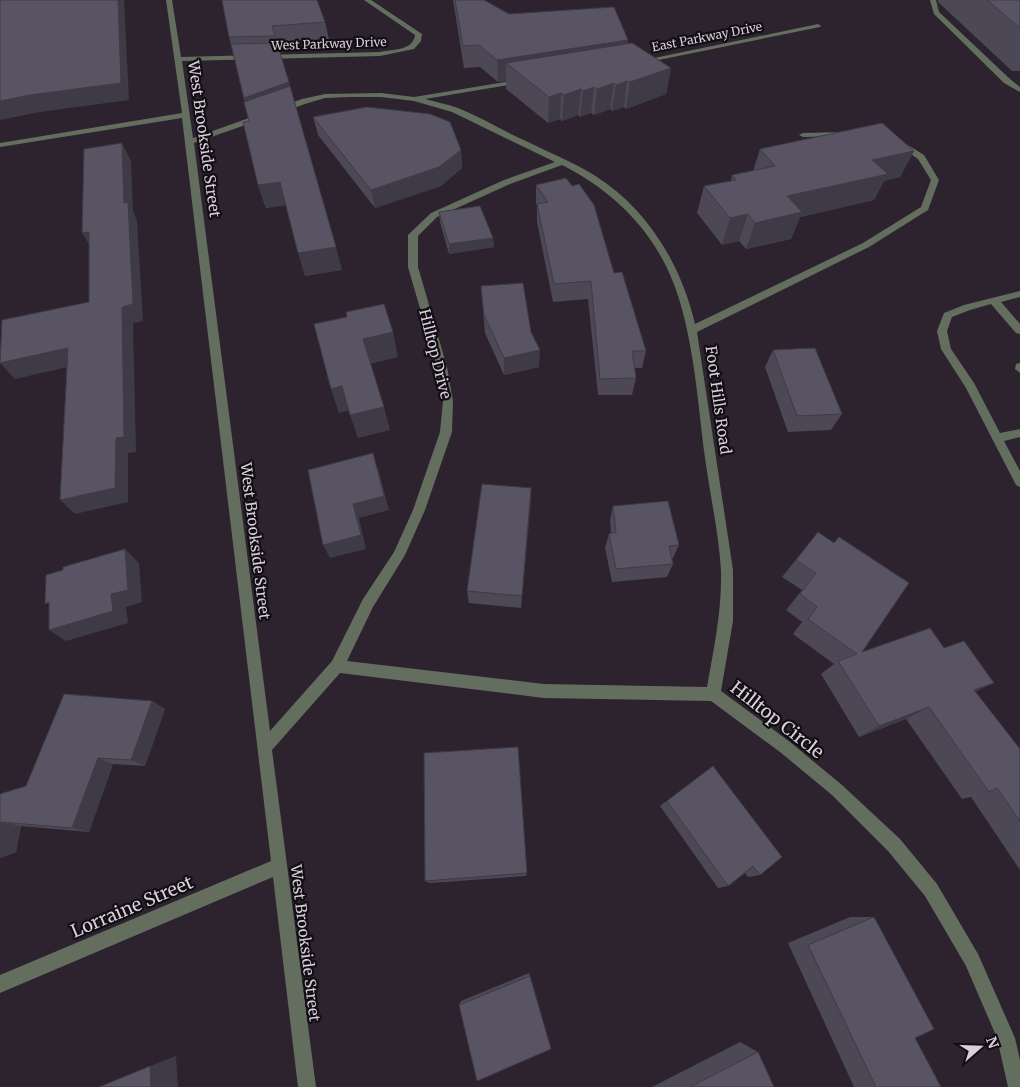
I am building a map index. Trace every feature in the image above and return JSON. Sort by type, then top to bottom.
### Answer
[{"type":"street","name":"West Brookside Street","points":[[169,0],[186,115],[307,1087]]},
{"type":"street","name":"West Parkway Drive","points":[[177,59],[380,54],[412,48],[418,41],[418,34],[366,0]]},
{"type":"street","points":[[933,0],[936,13],[1007,81],[1020,90]]},
{"type":"street","name":"East Parkway Drive","points":[[628,65],[818,26]]},
{"type":"street","points":[[1007,81],[1020,79]]},
{"type":"street","points":[[414,98],[532,80]]},
{"type":"street","points":[[189,142],[305,101],[325,96],[381,95],[414,98],[456,110],[561,163]]},
{"type":"street","points":[[0,145],[186,115]]},
{"type":"street","points":[[803,135],[851,134]]},
{"type":"street","points":[[692,330],[866,245],[925,208],[935,180],[921,157],[896,141]]},
{"type":"street","name":"Foot Hills Road","points":[[561,163],[590,176],[614,193],[650,233],[671,266],[685,302],[692,330],[727,570],[726,622],[713,694]]},
{"type":"street","name":"Hilltop Drive","points":[[264,749],[337,666],[368,602],[399,555],[419,510],[446,432],[448,401],[442,367],[413,267],[413,235],[434,216],[507,182],[561,163]]},
{"type":"street","points":[[1020,294],[967,307],[948,315],[942,331],[946,349],[970,386],[1020,482]]},
{"type":"street","points":[[993,300],[1020,330]]},
{"type":"street","points":[[997,438],[1020,433]]},
{"type":"street","name":"Hilltop Circle","points":[[337,666],[544,691],[713,694],[784,747],[837,790],[894,845],[931,890],[972,960],[1006,1038],[1017,1087]]},
{"type":"street","name":"Lorraine Street","points":[[0,984],[279,866]]},
{"type":"building","points":[[0,0],[118,0],[121,83],[30,95],[0,101]]},
{"type":"building","points":[[222,0],[317,0],[325,22],[272,26],[275,36],[229,37]]},
{"type":"building","points":[[455,0],[484,0],[509,14],[614,7],[628,40],[497,60],[479,45],[463,46]]},
{"type":"building","points":[[987,0],[1020,0],[1020,28]]},
{"type":"building","points":[[277,43],[289,82],[244,98],[231,44]]},
{"type":"building","points":[[632,43],[671,68],[630,82],[627,81],[616,85],[614,83],[597,89],[594,87],[583,91],[581,89],[564,95],[561,93],[549,97],[506,63]]},
{"type":"building","points":[[290,86],[336,247],[298,253],[280,182],[258,185],[243,122],[249,121],[244,102]]},
{"type":"building","points":[[367,107],[430,114],[450,122],[461,150],[439,167],[371,190],[313,117]]},
{"type":"building","points":[[882,123],[914,151],[872,160],[888,174],[787,196],[802,212],[755,223],[748,214],[730,218],[704,186],[736,180],[732,175],[775,166],[760,149]]},
{"type":"building","points":[[122,143],[124,203],[128,202],[133,304],[122,307],[124,437],[116,438],[115,488],[60,500],[68,348],[0,363],[2,320],[89,302],[89,232],[82,233],[84,149]]},
{"type":"building","points":[[566,178],[572,186],[579,184],[594,205],[614,273],[622,272],[646,351],[632,351],[636,378],[600,379],[591,281],[554,284],[537,204],[548,202],[536,185]]},
{"type":"building","points":[[480,206],[493,238],[449,244],[439,212]]},
{"type":"building","points":[[523,283],[531,332],[540,350],[504,358],[484,315],[481,286]]},
{"type":"building","points":[[384,304],[393,332],[363,339],[384,407],[350,415],[342,386],[331,389],[314,324],[347,317],[346,312]]},
{"type":"building","points":[[815,348],[842,414],[797,416],[773,350]]},
{"type":"building","points":[[373,453],[384,496],[353,504],[361,535],[323,545],[308,470]]},
{"type":"building","points":[[482,484],[531,488],[522,596],[467,591]]},
{"type":"building","points":[[668,501],[679,545],[669,546],[673,564],[616,569],[609,534],[616,532],[613,506]]},
{"type":"building","points":[[818,532],[834,543],[839,537],[909,583],[862,652],[930,628],[944,648],[964,641],[994,683],[974,690],[1020,749],[1020,821],[997,788],[989,792],[929,707],[879,726],[838,661],[857,654],[808,619],[817,607],[800,594],[816,573],[796,560]]},
{"type":"building","points":[[125,549],[128,590],[111,594],[113,611],[49,630],[49,602],[45,604],[46,575],[63,570],[63,567]]},
{"type":"building","points":[[64,694],[152,701],[131,760],[98,758],[72,828],[1,822],[0,828],[0,794],[26,786]]},
{"type":"building","points":[[518,747],[527,873],[425,881],[424,753]]},
{"type":"building","points":[[713,766],[782,857],[760,875],[753,866],[728,886],[667,801]]},
{"type":"building","points":[[874,917],[934,1029],[915,1038],[941,1087],[876,1087],[808,945]]},
{"type":"building","points":[[530,976],[551,1049],[477,1081],[459,1005]]},
{"type":"building","points":[[758,1052],[774,1087],[690,1087]]},
{"type":"building","points":[[150,1066],[151,1087],[99,1087]]}]
